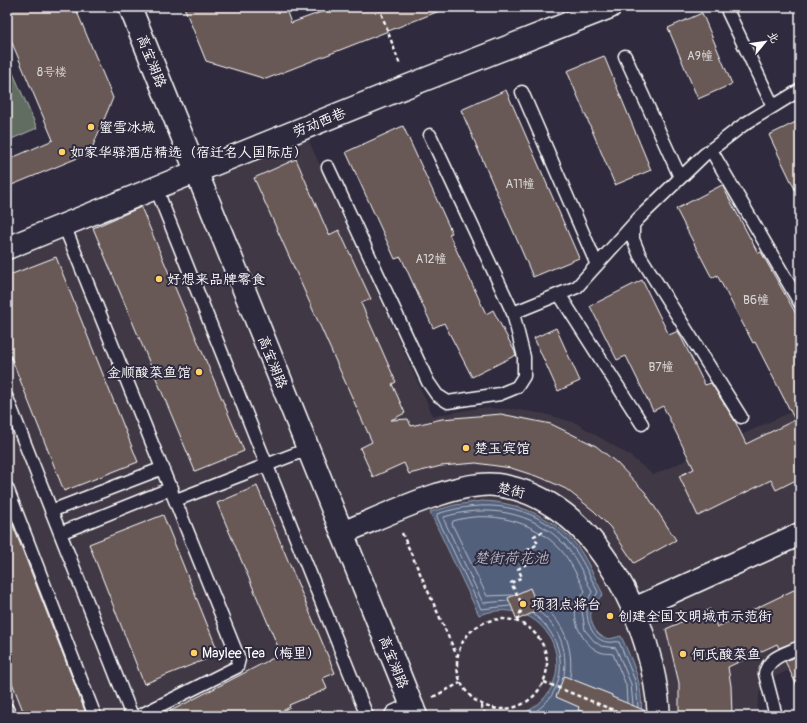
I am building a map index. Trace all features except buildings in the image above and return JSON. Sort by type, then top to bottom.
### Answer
[{"type":"street","name":"高宝湖路","points":[[130,7],[342,534],[408,713]]},
{"type":"street","name":"劳动西巷","points":[[7,248],[408,86],[610,7]]},
{"type":"street","name":"楚街","points":[[342,534],[393,512],[464,487],[497,485],[542,498],[563,511],[593,541],[634,609],[652,668],[659,716]]},
{"type":"street","points":[[634,609],[800,534]]},
{"type":"lane","points":[[728,12],[772,106]]},
{"type":"lane","points":[[625,56],[680,177]]},
{"type":"lane","points":[[513,313],[577,288],[632,225],[680,177],[743,125],[800,90]]},
{"type":"lane","points":[[522,92],[597,265]]},
{"type":"lane","points":[[328,167],[428,382],[437,395],[448,402],[500,394],[517,387],[524,376],[524,357],[513,313],[430,135]]},
{"type":"lane","points":[[711,150],[800,303]]},
{"type":"lane","points":[[156,188],[367,716]]},
{"type":"lane","points":[[64,225],[172,488],[238,654],[239,664],[237,667],[139,716]]},
{"type":"lane","points":[[632,225],[633,239],[640,256],[741,417]]},
{"type":"lane","points":[[559,294],[642,424]]},
{"type":"lane","points":[[7,398],[132,716]]},
{"type":"lane","points":[[176,500],[308,449]]},
{"type":"lane","points":[[51,511],[163,468]]},
{"type":"lane","points":[[7,488],[95,716]]},
{"type":"lane","points":[[60,533],[172,488]]},
{"type":"lane","points":[[776,716],[765,674],[766,668],[772,659],[800,647]]},
{"type":"lane","points":[[7,709],[10,716]]},
{"type":"path","points":[[379,7],[408,86]]},
{"type":"path","points":[[393,512],[458,656]]},
{"type":"path","points":[[517,621],[523,606],[510,583],[522,577],[518,569],[531,561],[526,551],[538,544],[534,536],[548,529],[546,523]]},
{"type":"path","points":[[502,619],[517,621],[530,628],[540,639],[546,653],[547,667],[544,682],[536,694],[524,704],[510,709],[495,709],[481,704],[469,695],[460,683],[457,668],[458,656],[464,640],[474,628],[487,621],[502,619]]},
{"type":"path","points":[[544,682],[628,716]]},
{"type":"path","points":[[408,713],[460,683]]},
{"type":"path","points":[[481,704],[486,716]]},
{"type":"shaded area","points":[[308,139],[433,416],[479,408],[513,409],[545,414],[576,423],[629,455],[653,475],[800,408],[800,665],[761,683],[756,716],[16,716],[7,692],[7,259]]},
{"type":"green space","points":[[7,59],[37,128],[7,141]]},
{"type":"water","name":"楚街荷花池","points":[[482,501],[511,505],[538,515],[563,531],[582,553],[603,594],[591,609],[592,623],[596,631],[607,639],[621,636],[637,674],[641,694],[641,716],[523,716],[522,714],[542,700],[554,683],[557,663],[553,644],[543,627],[526,615],[505,611],[479,615],[430,512],[455,505]]},
{"type":"place","name":"蜜雪冰城","points":[[91,127]]},
{"type":"place","name":"如家华驿酒店精选（宿迁名人国际店）","points":[[62,152]]},
{"type":"place","name":"好想来品牌零食","points":[[159,279]]},
{"type":"place","name":"金顺酸菜鱼馆","points":[[199,372]]},
{"type":"place","name":"楚玉宾馆","points":[[466,448]]},
{"type":"place","name":"项羽点将台","points":[[523,604]]},
{"type":"place","name":"创建全国文明城市示范街","points":[[610,616]]},
{"type":"place","name":"Maylee Tea（梅里）","points":[[194,653]]},
{"type":"place","name":"何氏酸菜鱼","points":[[683,654]]}]
